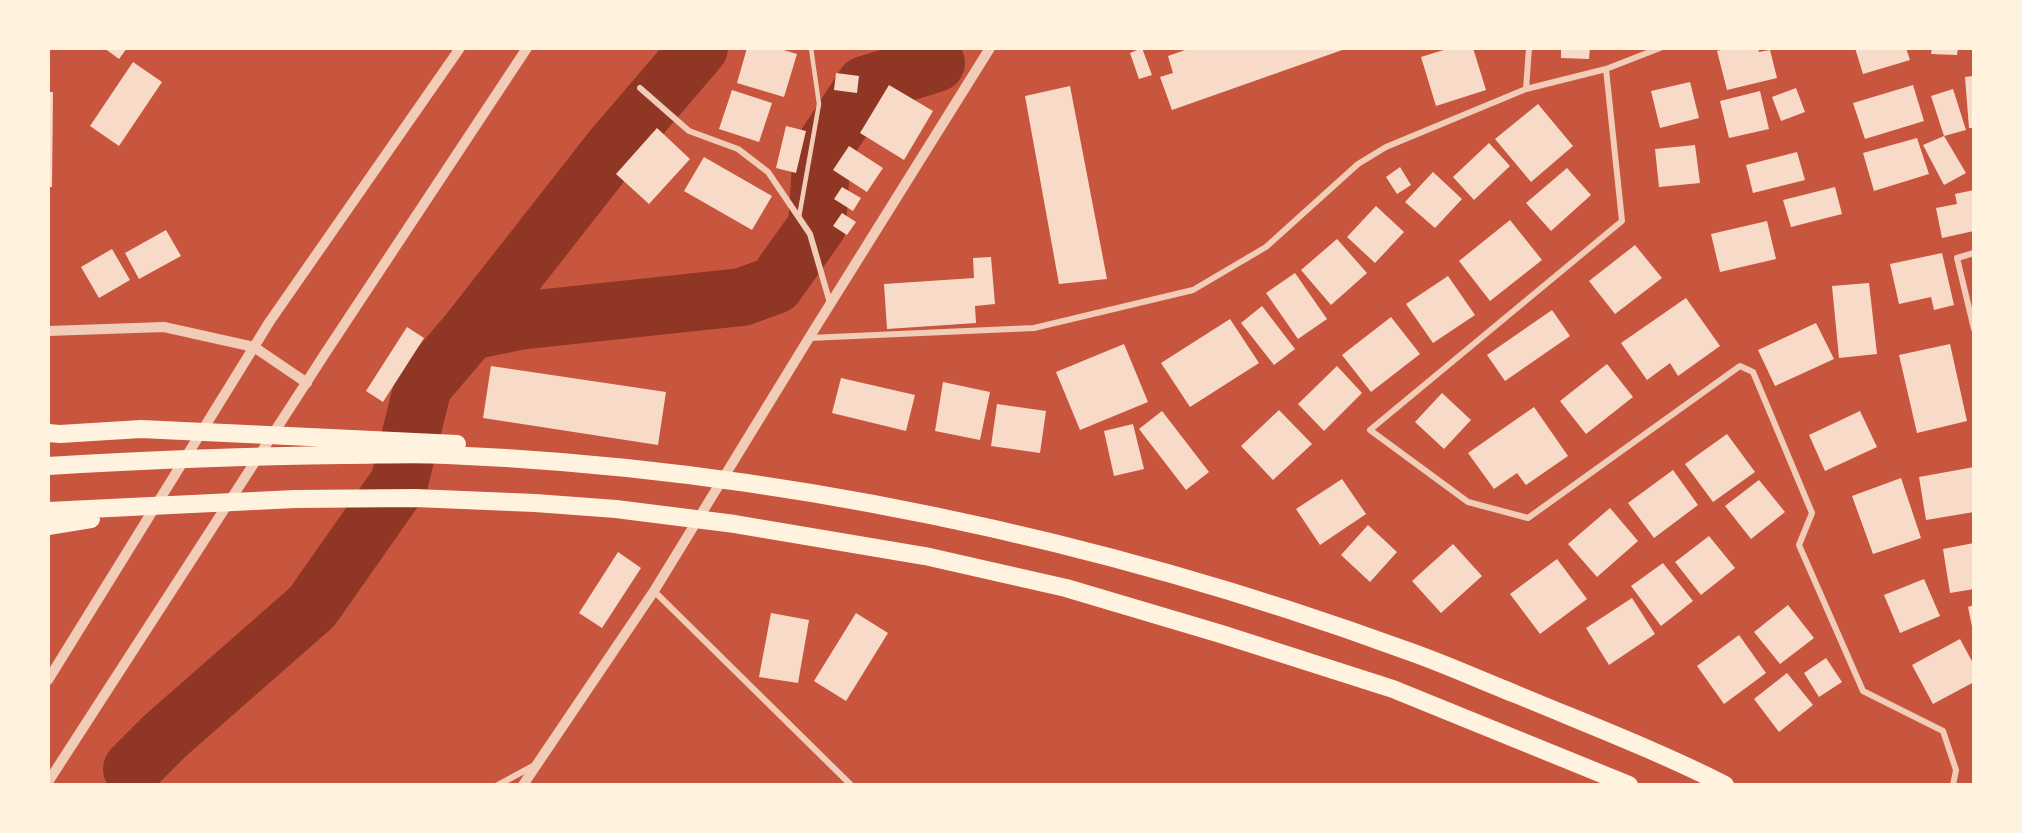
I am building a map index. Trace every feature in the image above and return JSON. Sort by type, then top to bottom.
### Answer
[{"type":"highway","points":[[48,433],[141,429],[452,443],[576,462],[756,485],[927,514],[1077,549],[1226,589],[1407,650],[1612,735],[1725,785]]},
{"type":"highway","points":[[48,466],[275,455],[444,454],[576,462]]},
{"type":"highway","points":[[48,526],[88,515],[237,502],[415,498],[616,509],[735,524],[926,556],[1066,588],[1393,689],[1629,785]]},
{"type":"highway","points":[[48,511],[88,515]]},
{"type":"street","points":[[48,680],[270,321],[460,48]]},
{"type":"street","points":[[48,782],[527,48]]},
{"type":"street","points":[[523,785],[654,591],[990,48]]},
{"type":"street","points":[[1526,89],[1529,48]]},
{"type":"street","points":[[809,338],[1034,328],[1192,290],[1266,247],[1358,164],[1386,147],[1526,89],[1606,69],[1660,48]]},
{"type":"street","points":[[1606,69],[1622,221],[1370,430],[1468,502],[1528,518],[1740,366],[1753,372],[1812,513],[1798,545],[1863,691],[1943,731],[1956,770],[1953,785]]},
{"type":"street","points":[[640,88],[689,131],[738,149],[768,172],[810,234],[830,304]]},
{"type":"street","points":[[1974,253],[1957,258],[1974,329]]},
{"type":"street","points":[[48,331],[164,327],[254,347],[307,383]]},
{"type":"street","points":[[654,591],[851,785]]},
{"type":"street","points":[[498,785],[536,765]]},
{"type":"lane","points":[[799,218],[819,104],[812,48]]},
{"type":"building","points":[[104,48],[127,48],[119,59]]},
{"type":"building","points":[[747,48],[777,48],[797,54],[784,97],[737,83]]},
{"type":"building","points":[[1142,48],[1152,75],[1139,79],[1130,53]]},
{"type":"building","points":[[1191,48],[1348,48],[1172,110],[1160,77],[1173,73],[1168,56]]},
{"type":"building","points":[[1450,48],[1473,48],[1486,90],[1436,106],[1421,57]]},
{"type":"building","points":[[1561,48],[1590,48],[1589,59],[1561,58]]},
{"type":"building","points":[[1729,48],[1758,48],[1759,52],[1770,50],[1777,78],[1727,90],[1717,51]]},
{"type":"building","points":[[1855,48],[1906,48],[1910,60],[1863,74]]},
{"type":"building","points":[[1932,48],[1958,48],[1957,55],[1931,54]]},
{"type":"building","points":[[133,62],[162,82],[119,146],[90,126]]},
{"type":"building","points":[[836,73],[859,76],[857,93],[834,90]]},
{"type":"building","points":[[1974,76],[1974,128],[1969,128],[1965,77]]},
{"type":"building","points":[[1690,82],[1699,118],[1660,128],[1651,91]]},
{"type":"building","points":[[889,85],[933,111],[904,160],[860,133]]},
{"type":"building","points":[[1913,85],[1924,121],[1865,139],[1853,103]]},
{"type":"building","points":[[1070,86],[1107,279],[1059,284],[1025,96]]},
{"type":"building","points":[[1796,88],[1805,112],[1781,121],[1772,97]]},
{"type":"building","points":[[1953,89],[1966,130],[1944,136],[1931,96]]},
{"type":"building","points":[[732,90],[772,103],[759,142],[719,129]]},
{"type":"building","points":[[1760,91],[1769,129],[1729,138],[1720,101]]},
{"type":"building","points":[[48,92],[53,92],[52,187],[48,187]]},
{"type":"building","points":[[1538,104],[1573,146],[1531,182],[1495,139]]},
{"type":"building","points":[[786,126],[806,131],[796,173],[776,168]]},
{"type":"building","points":[[657,128],[690,159],[649,204],[616,174]]},
{"type":"building","points":[[1944,136],[1966,173],[1944,185],[1923,145]]},
{"type":"building","points":[[1917,138],[1929,174],[1874,191],[1863,153]]},
{"type":"building","points":[[1489,143],[1510,166],[1474,200],[1453,177]]},
{"type":"building","points":[[1695,145],[1700,183],[1659,187],[1655,149]]},
{"type":"building","points":[[849,146],[883,168],[867,192],[833,170]]},
{"type":"building","points":[[1797,152],[1805,180],[1753,193],[1746,165]]},
{"type":"building","points":[[704,157],[772,196],[752,230],[684,191]]},
{"type":"building","points":[[1400,167],[1411,185],[1397,194],[1386,177]]},
{"type":"building","points":[[1567,168],[1591,195],[1551,231],[1526,203]]},
{"type":"building","points":[[1433,172],[1462,199],[1435,228],[1405,202]]},
{"type":"building","points":[[842,187],[861,198],[853,211],[834,199]]},
{"type":"building","points":[[1835,187],[1842,214],[1791,227],[1783,200]]},
{"type":"building","points":[[1974,190],[1974,231],[1942,238],[1936,208],[1957,204],[1955,194]]},
{"type":"building","points":[[1376,206],[1404,232],[1375,263],[1347,237]]},
{"type":"building","points":[[842,213],[856,222],[847,235],[833,226]]},
{"type":"building","points":[[1510,220],[1542,260],[1490,301],[1459,261]]},
{"type":"building","points":[[1767,221],[1776,259],[1720,272],[1711,234]]},
{"type":"building","points":[[166,230],[181,256],[139,279],[125,253]]},
{"type":"building","points":[[1337,239],[1367,273],[1331,305],[1301,270]]},
{"type":"building","points":[[1635,245],[1662,278],[1615,314],[1589,281]]},
{"type":"building","points":[[112,249],[130,280],[99,298],[81,267]]},
{"type":"building","points":[[1942,253],[1954,305],[1934,310],[1931,297],[1899,304],[1890,264]]},
{"type":"building","points":[[991,257],[995,304],[975,306],[976,323],[887,329],[884,284],[974,278],[973,258]]},
{"type":"building","points":[[1295,273],[1327,319],[1298,339],[1266,293]]},
{"type":"building","points":[[1448,276],[1475,315],[1433,343],[1406,304]]},
{"type":"building","points":[[1869,283],[1877,354],[1839,358],[1832,286]]},
{"type":"building","points":[[1686,298],[1720,346],[1678,376],[1670,363],[1647,380],[1621,343]]},
{"type":"building","points":[[1262,306],[1295,349],[1274,365],[1241,323]]},
{"type":"building","points":[[1552,310],[1570,336],[1505,381],[1487,355]]},
{"type":"building","points":[[1391,317],[1420,354],[1371,392],[1342,355]]},
{"type":"building","points":[[1230,319],[1259,363],[1190,407],[1161,363]]},
{"type":"building","points":[[1816,323],[1834,359],[1775,386],[1758,350]]},
{"type":"building","points":[[407,327],[424,338],[383,402],[366,391]]},
{"type":"building","points":[[1124,344],[1148,402],[1080,430],[1056,372]]},
{"type":"building","points":[[1950,344],[1967,421],[1917,433],[1899,355]]},
{"type":"building","points":[[1607,364],[1633,397],[1586,434],[1560,401]]},
{"type":"building","points":[[491,366],[666,392],[658,445],[483,418]]},
{"type":"building","points":[[1337,366],[1362,393],[1324,431],[1298,404]]},
{"type":"building","points":[[841,378],[915,395],[906,431],[832,413]]},
{"type":"building","points":[[943,382],[990,392],[980,440],[935,431]]},
{"type":"building","points":[[1442,393],[1471,420],[1444,449],[1415,422]]},
{"type":"building","points":[[997,404],[1046,411],[1040,453],[991,446]]},
{"type":"building","points":[[1534,407],[1568,456],[1526,485],[1517,473],[1494,489],[1468,453]]},
{"type":"building","points":[[1279,410],[1312,444],[1273,480],[1241,446]]},
{"type":"building","points":[[1162,411],[1209,472],[1186,490],[1139,429]]},
{"type":"building","points":[[1860,411],[1877,447],[1825,471],[1809,435]]},
{"type":"building","points":[[1133,424],[1144,469],[1114,476],[1104,431]]},
{"type":"building","points":[[1727,434],[1755,472],[1713,502],[1685,464]]},
{"type":"building","points":[[1974,467],[1974,512],[1926,520],[1919,477]]},
{"type":"building","points":[[1673,470],[1698,505],[1654,538],[1628,503]]},
{"type":"building","points":[[1901,478],[1921,538],[1873,554],[1852,496]]},
{"type":"building","points":[[1342,479],[1366,514],[1320,545],[1296,509]]},
{"type":"building","points":[[1759,480],[1785,512],[1751,539],[1725,506]]},
{"type":"building","points":[[1610,508],[1638,541],[1597,577],[1568,544]]},
{"type":"building","points":[[1368,525],[1397,552],[1370,582],[1341,555]]},
{"type":"building","points":[[1709,536],[1735,568],[1701,595],[1675,562]]},
{"type":"building","points":[[1974,543],[1974,589],[1950,593],[1943,549]]},
{"type":"building","points":[[1453,544],[1482,576],[1441,613],[1412,581]]},
{"type":"building","points":[[618,552],[641,568],[602,628],[579,613]]},
{"type":"building","points":[[1557,559],[1587,599],[1540,634],[1510,594]]},
{"type":"building","points":[[1663,563],[1693,601],[1661,626],[1631,586]]},
{"type":"building","points":[[1924,579],[1940,616],[1900,633],[1884,595]]},
{"type":"building","points":[[1632,598],[1655,634],[1609,665],[1586,628]]},
{"type":"building","points":[[1788,605],[1814,638],[1780,664],[1754,632]]},
{"type":"building","points":[[1974,605],[1974,631],[1973,631],[1968,607]]},
{"type":"building","points":[[771,613],[809,620],[798,683],[759,677]]},
{"type":"building","points":[[856,613],[888,633],[846,701],[814,681]]},
{"type":"building","points":[[1739,635],[1766,673],[1724,704],[1697,666]]},
{"type":"building","points":[[1960,639],[1974,665],[1974,682],[1933,704],[1912,665]]},
{"type":"building","points":[[1826,658],[1842,682],[1819,697],[1804,673]]},
{"type":"building","points":[[1787,673],[1813,705],[1779,732],[1754,699]]},
{"type":"waterway","points":[[132,769],[165,736],[312,607],[399,483],[423,386],[470,331],[615,146],[699,48]]},
{"type":"waterway","points":[[470,331],[518,321],[742,297],[775,285],[817,226],[822,151],[865,85],[936,63]]}]
